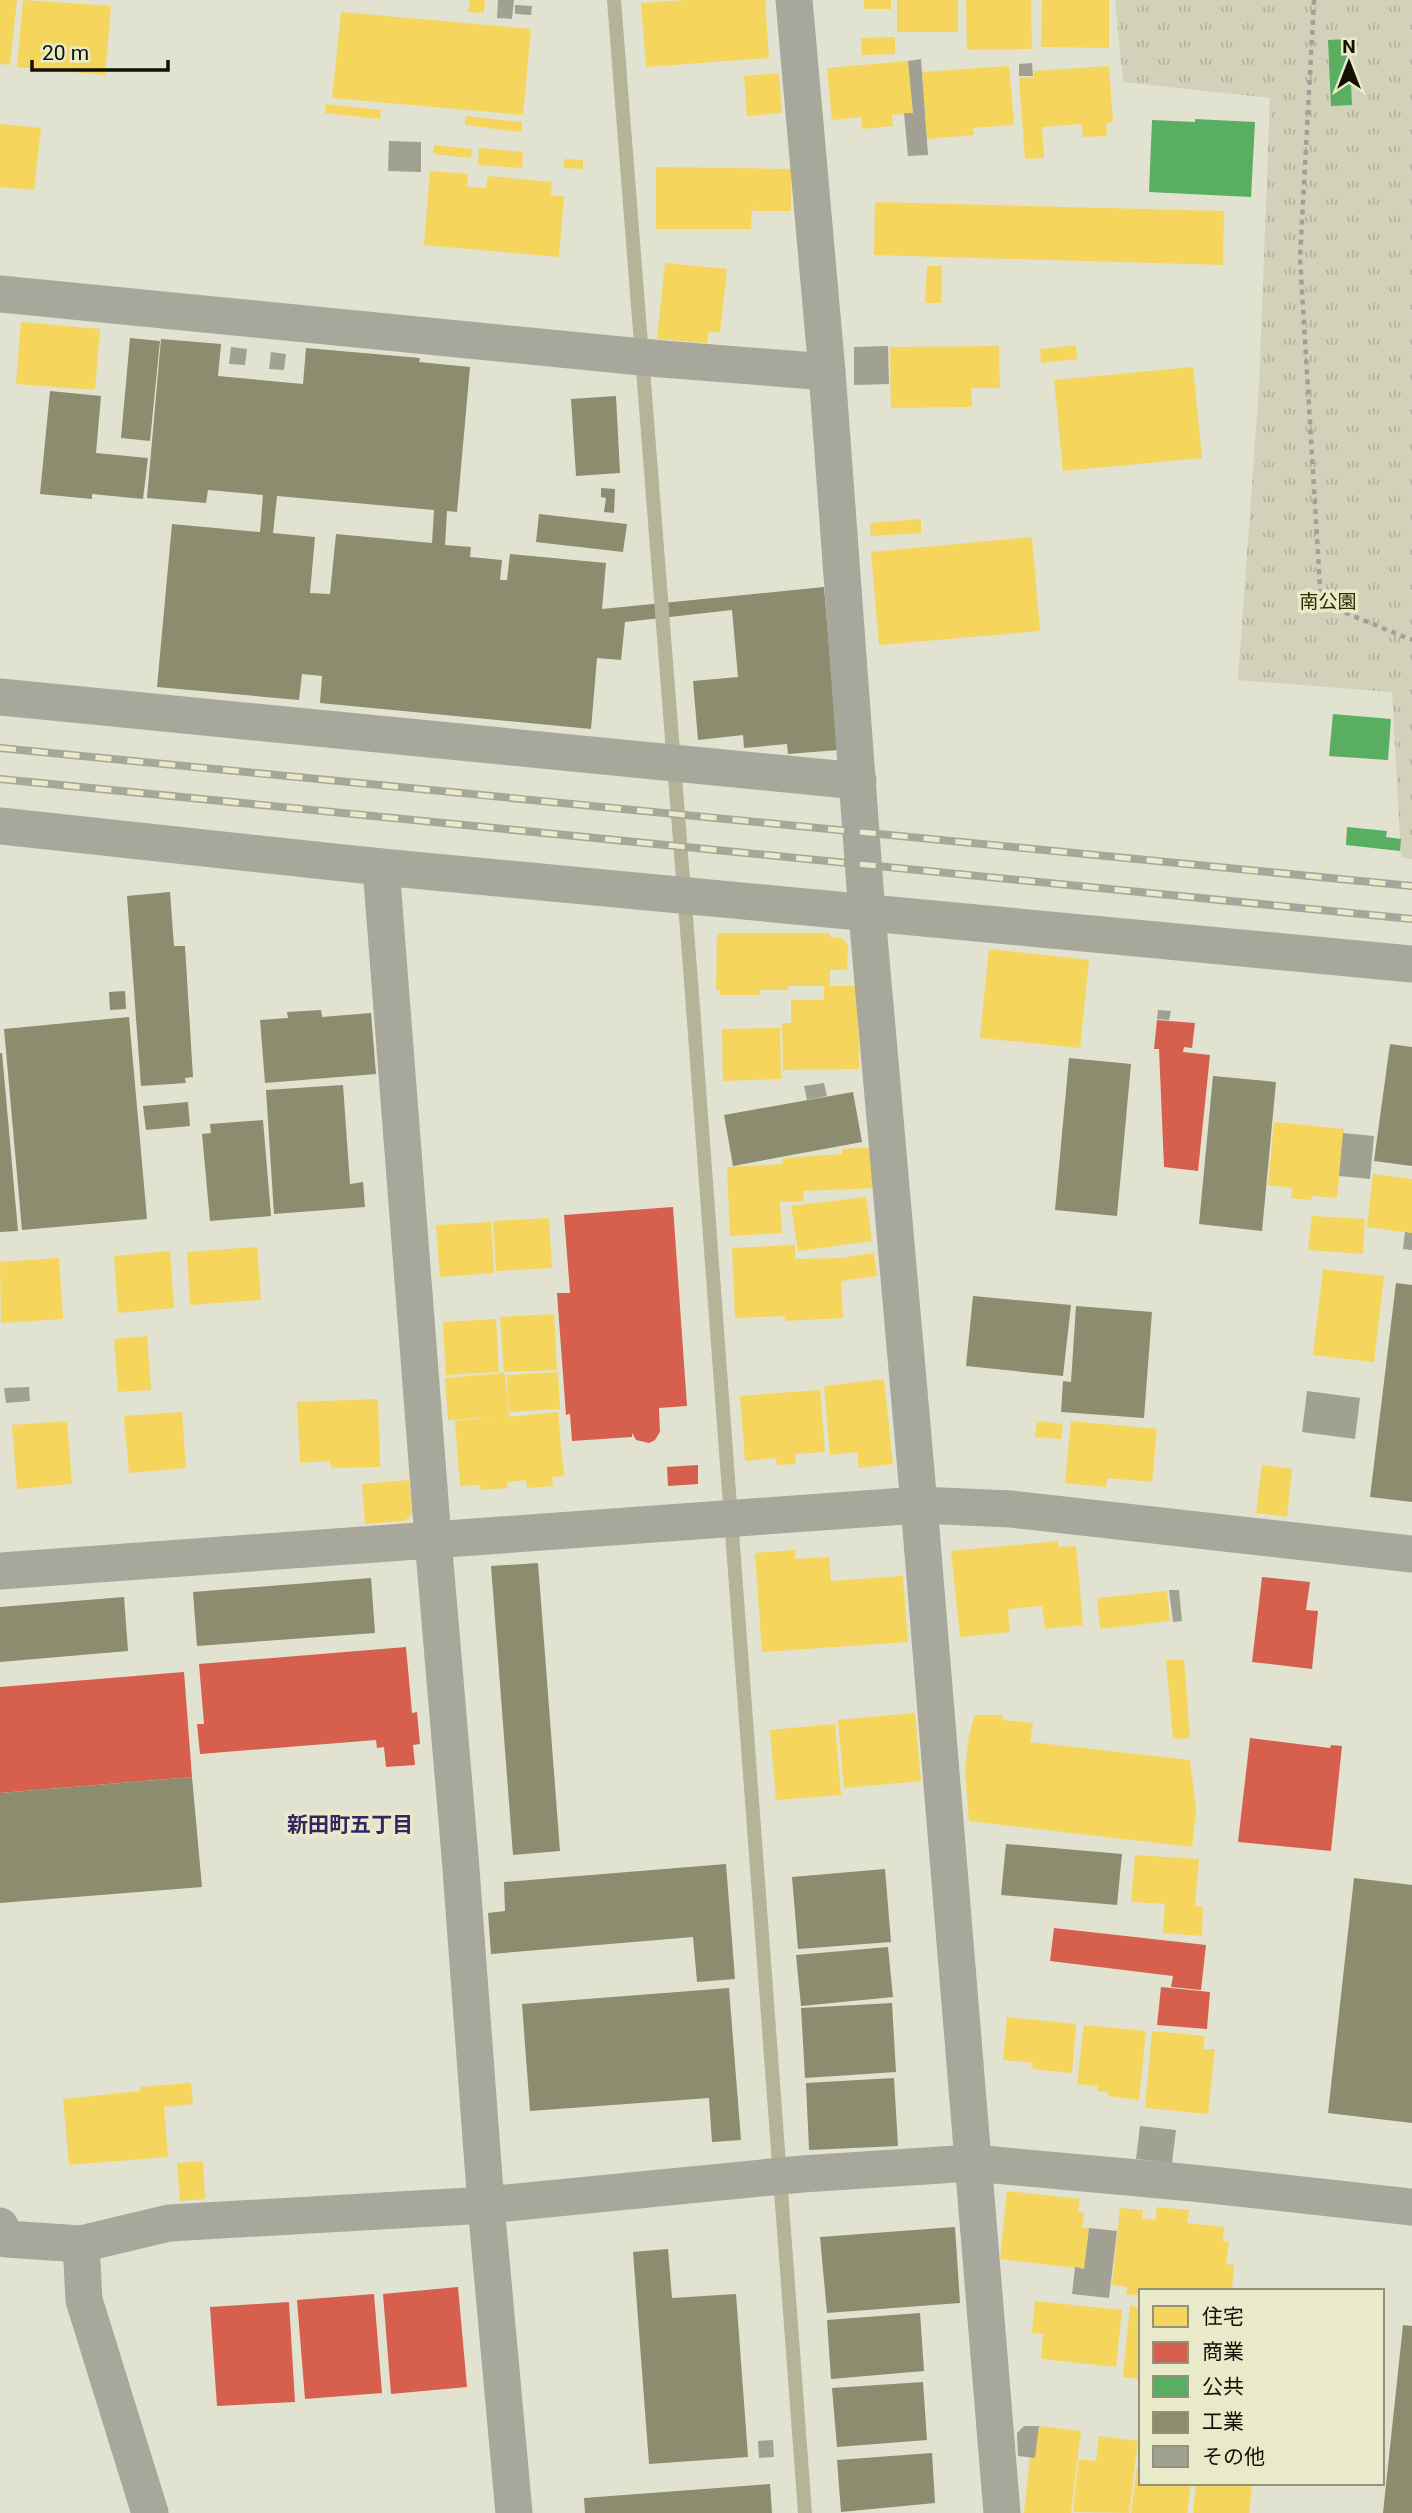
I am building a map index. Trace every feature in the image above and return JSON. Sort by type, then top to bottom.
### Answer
[{"type":"street","points":[[794,0],[827,372],[867,914],[1002,2513]]},
{"type":"street","points":[[0,295],[615,355],[827,372]]},
{"type":"street","points":[[0,697],[858,781]]},
{"type":"street","points":[[0,826],[381,867],[1412,964]]},
{"type":"street","points":[[381,867],[486,2205],[514,2513]]},
{"type":"street","points":[[0,1571],[919,1505],[1011,1509],[1412,1554]]},
{"type":"street","points":[[0,2226],[6,2239],[81,2244],[169,2223],[486,2205],[802,2174],[972,2162],[1412,2207]]},
{"type":"street","points":[[81,2244],[84,2300],[150,2513]]},
{"type":"path","points":[[1314,0],[1300,258],[1321,603],[1412,640]]},
{"type":"green space","name":"南公園","points":[[1115,0],[1412,0],[1412,859],[1401,857],[1392,692],[1238,680],[1259,386],[1270,98],[1123,82]]},
{"type":"building: 住宅","points":[[0,0],[17,0],[10,65],[0,64]]},
{"type":"building: 住宅","points":[[23,0],[111,6],[105,75],[17,67]]},
{"type":"building: 住宅","points":[[470,0],[485,0],[484,13],[468,12]]},
{"type":"building: 住宅","points":[[765,0],[769,58],[646,67],[641,3]]},
{"type":"building: 住宅","points":[[864,0],[891,0],[891,9],[864,9]]},
{"type":"building: 住宅","points":[[897,0],[958,0],[958,32],[897,32]]},
{"type":"building: 住宅","points":[[966,0],[1031,0],[1032,49],[967,50]]},
{"type":"building: 住宅","points":[[1042,0],[1109,0],[1109,48],[1041,47]]},
{"type":"building: 住宅","points":[[341,12],[531,29],[523,115],[332,98]]},
{"type":"building: 住宅","points":[[895,37],[895,54],[862,55],[861,38]]},
{"type":"building: 住宅","points":[[908,61],[913,113],[892,115],[893,126],[862,129],[861,117],[832,120],[827,68]]},
{"type":"building: 住宅","points":[[1009,66],[1014,125],[973,128],[974,135],[927,139],[922,72]]},
{"type":"building: 住宅","points":[[1109,66],[1113,122],[1106,123],[1107,136],[1083,137],[1082,124],[1042,127],[1044,158],[1025,159],[1019,78],[1034,77],[1034,71]]},
{"type":"building: 住宅","points":[[779,73],[782,113],[747,116],[744,76]]},
{"type":"building: 住宅","points":[[326,104],[381,110],[380,119],[325,113]]},
{"type":"building: 住宅","points":[[465,116],[522,122],[521,132],[465,125]]},
{"type":"building: 住宅","points":[[0,124],[41,128],[34,190],[0,187]]},
{"type":"building: 住宅","points":[[434,145],[472,149],[471,158],[433,154]]},
{"type":"building: 住宅","points":[[479,148],[523,152],[522,168],[478,165]]},
{"type":"building: 住宅","points":[[564,159],[583,160],[583,169],[564,168]]},
{"type":"building: 住宅","points":[[656,167],[791,169],[791,211],[753,211],[752,204],[751,229],[656,229]]},
{"type":"building: 住宅","points":[[430,171],[468,174],[467,187],[486,188],[488,176],[552,182],[551,196],[564,196],[559,257],[424,245]]},
{"type":"building: 住宅","points":[[875,202],[1224,211],[1223,265],[874,255]]},
{"type":"building: 住宅","points":[[665,263],[727,269],[720,333],[709,331],[707,343],[657,339]]},
{"type":"building: 住宅","points":[[927,266],[942,266],[941,303],[925,303]]},
{"type":"building: 住宅","points":[[21,322],[100,329],[95,390],[16,384]]},
{"type":"building: 住宅","points":[[1076,345],[1077,359],[1041,363],[1040,349]]},
{"type":"building: 住宅","points":[[999,346],[1000,388],[971,388],[972,407],[891,408],[890,347]]},
{"type":"building: 住宅","points":[[1193,367],[1202,458],[1063,471],[1054,380]]},
{"type":"building: 住宅","points":[[921,519],[921,533],[871,536],[870,523]]},
{"type":"building: 住宅","points":[[1032,537],[1040,631],[879,645],[871,552]]},
{"type":"building: 住宅","points":[[717,933],[830,933],[830,937],[842,938],[848,945],[847,970],[830,970],[830,986],[858,986],[859,1069],[783,1070],[782,1023],[791,1023],[791,1000],[824,1000],[824,986],[788,986],[788,990],[760,990],[760,995],[720,995],[720,989],[716,990]]},
{"type":"building: 住宅","points":[[989,949],[1089,960],[1080,1048],[980,1038]]},
{"type":"building: 住宅","points":[[780,1028],[781,1079],[723,1081],[722,1029]]},
{"type":"building: 住宅","points":[[1274,1122],[1344,1129],[1337,1198],[1291,1198],[1292,1188],[1268,1185]]},
{"type":"building: 住宅","points":[[874,1147],[877,1188],[803,1191],[804,1201],[780,1202],[782,1233],[730,1236],[727,1167],[783,1164],[783,1158],[842,1154],[842,1149]]},
{"type":"building: 住宅","points":[[1373,1174],[1412,1179],[1412,1233],[1367,1227]]},
{"type":"building: 住宅","points":[[866,1197],[872,1241],[798,1251],[791,1206]]},
{"type":"building: 住宅","points":[[1312,1216],[1365,1219],[1363,1254],[1308,1250]]},
{"type":"building: 住宅","points":[[549,1218],[552,1268],[496,1271],[493,1221]]},
{"type":"building: 住宅","points":[[491,1222],[494,1273],[440,1277],[436,1225]]},
{"type":"building: 住宅","points":[[795,1245],[795,1259],[840,1258],[874,1253],[877,1276],[841,1281],[843,1318],[785,1321],[785,1316],[735,1318],[732,1248]]},
{"type":"building: 住宅","points":[[257,1247],[261,1300],[190,1305],[187,1252]]},
{"type":"building: 住宅","points":[[170,1251],[174,1308],[118,1313],[114,1256]]},
{"type":"building: 住宅","points":[[59,1258],[63,1319],[1,1323],[0,1262]]},
{"type":"building: 住宅","points":[[1323,1269],[1384,1276],[1374,1362],[1313,1355]]},
{"type":"building: 住宅","points":[[554,1314],[557,1370],[504,1372],[500,1317]]},
{"type":"building: 住宅","points":[[496,1319],[499,1372],[446,1375],[443,1322]]},
{"type":"building: 住宅","points":[[147,1336],[151,1390],[118,1392],[114,1339]]},
{"type":"building: 住宅","points":[[558,1372],[560,1409],[509,1412],[507,1375]]},
{"type":"building: 住宅","points":[[505,1373],[509,1417],[558,1412],[564,1476],[552,1477],[553,1486],[527,1488],[526,1480],[507,1482],[508,1488],[481,1490],[480,1485],[460,1486],[455,1421],[497,1417],[448,1420],[445,1378]]},
{"type":"building: 住宅","points":[[884,1379],[893,1464],[859,1468],[857,1452],[830,1455],[824,1386]]},
{"type":"building: 住宅","points":[[820,1390],[825,1452],[795,1454],[796,1464],[777,1465],[776,1458],[745,1461],[740,1396]]},
{"type":"building: 住宅","points":[[378,1399],[380,1467],[332,1468],[329,1461],[300,1463],[297,1402]]},
{"type":"building: 住宅","points":[[182,1412],[186,1468],[129,1473],[124,1416]]},
{"type":"building: 住宅","points":[[67,1421],[72,1484],[17,1489],[12,1425]]},
{"type":"building: 住宅","points":[[1037,1421],[1063,1424],[1061,1439],[1035,1437]]},
{"type":"building: 住宅","points":[[1071,1421],[1157,1429],[1152,1482],[1107,1478],[1106,1487],[1065,1483]]},
{"type":"building: 住宅","points":[[1262,1465],[1292,1469],[1287,1517],[1256,1513]]},
{"type":"building: 住宅","points":[[409,1480],[412,1513],[405,1521],[365,1524],[362,1484]]},
{"type":"building: 住宅","points":[[1058,1541],[1059,1547],[1076,1546],[1083,1625],[1045,1629],[1042,1606],[1008,1609],[1010,1632],[960,1637],[951,1551]]},
{"type":"building: 住宅","points":[[795,1550],[795,1559],[829,1557],[831,1581],[903,1576],[908,1642],[762,1652],[755,1553]]},
{"type":"building: 住宅","points":[[1167,1591],[1170,1621],[1100,1629],[1097,1598]]},
{"type":"building: 住宅","points":[[1166,1660],[1184,1660],[1190,1738],[1173,1739]]},
{"type":"building: 住宅","points":[[915,1713],[921,1781],[844,1788],[838,1720]]},
{"type":"building: 住宅","points":[[975,1715],[1003,1715],[1003,1720],[1033,1723],[1030,1742],[1190,1760],[1196,1810],[1192,1847],[969,1821],[965,1771],[969,1735]]},
{"type":"building: 住宅","points":[[835,1724],[841,1795],[776,1800],[770,1730]]},
{"type":"building: 住宅","points":[[1135,1855],[1199,1859],[1195,1906],[1203,1907],[1202,1936],[1163,1933],[1165,1904],[1131,1902]]},
{"type":"building: 住宅","points":[[1007,2017],[1076,2024],[1072,2073],[1032,2069],[1033,2063],[1003,2060]]},
{"type":"building: 住宅","points":[[1084,2025],[1146,2031],[1139,2100],[1108,2096],[1108,2092],[1097,2091],[1098,2086],[1077,2084]]},
{"type":"building: 住宅","points":[[1152,2031],[1205,2036],[1203,2049],[1215,2049],[1208,2114],[1145,2108]]},
{"type":"building: 住宅","points":[[191,2083],[193,2104],[164,2107],[168,2157],[69,2165],[63,2099],[140,2091],[140,2087]]},
{"type":"building: 住宅","points":[[203,2161],[205,2199],[180,2201],[177,2163]]},
{"type":"building: 住宅","points":[[1007,2191],[1080,2199],[1078,2212],[1084,2213],[1082,2227],[1089,2228],[1084,2269],[1000,2259]]},
{"type":"building: 住宅","points":[[1157,2207],[1189,2210],[1187,2223],[1224,2227],[1223,2242],[1229,2242],[1226,2264],[1234,2265],[1232,2289],[1139,2289],[1139,2296],[1126,2294],[1127,2287],[1112,2285],[1120,2208],[1143,2210],[1142,2218],[1155,2220]]},
{"type":"building: 住宅","points":[[1035,2301],[1122,2310],[1116,2367],[1041,2359],[1043,2334],[1032,2333]]},
{"type":"building: 住宅","points":[[1130,2306],[1139,2307],[1139,2379],[1123,2377]]},
{"type":"building: 住宅","points":[[1039,2426],[1081,2431],[1071,2513],[1024,2513],[1030,2457],[1035,2458]]},
{"type":"building: 住宅","points":[[1099,2436],[1138,2441],[1129,2513],[1073,2512],[1079,2459],[1096,2461]]},
{"type":"building: 住宅","points":[[1137,2466],[1139,2485],[1191,2485],[1187,2513],[1131,2513]]},
{"type":"building: 住宅","points":[[1196,2485],[1252,2485],[1249,2513],[1193,2513]]},
{"type":"building: 商業","points":[[1157,1020],[1195,1023],[1192,1048],[1184,1047],[1183,1052],[1210,1055],[1198,1171],[1164,1167],[1159,1049],[1154,1049]]},
{"type":"building: 商業","points":[[673,1207],[687,1406],[659,1408],[660,1432],[655,1440],[649,1443],[636,1440],[632,1433],[632,1437],[572,1441],[570,1414],[566,1415],[557,1293],[570,1293],[564,1215]]},
{"type":"building: 商業","points":[[698,1465],[698,1484],[668,1486],[667,1467]]},
{"type":"building: 商業","points":[[1262,1577],[1310,1582],[1306,1610],[1318,1611],[1312,1669],[1252,1662]]},
{"type":"building: 商業","points":[[406,1647],[412,1713],[417,1712],[420,1744],[413,1745],[415,1765],[386,1767],[384,1747],[377,1748],[376,1740],[200,1754],[197,1724],[204,1724],[199,1664]]},
{"type":"building: 商業","points":[[184,1672],[192,1777],[0,1793],[0,1687]]},
{"type":"building: 商業","points":[[1250,1738],[1330,1748],[1331,1745],[1342,1746],[1331,1851],[1238,1842]]},
{"type":"building: 商業","points":[[1054,1928],[1206,1945],[1201,1990],[1171,1987],[1173,1976],[1050,1961]]},
{"type":"building: 商業","points":[[1161,1987],[1210,1992],[1207,2029],[1157,2025]]},
{"type":"building: 商業","points":[[458,2287],[467,2387],[391,2394],[383,2294]]},
{"type":"building: 商業","points":[[374,2294],[382,2393],[305,2399],[297,2300]]},
{"type":"building: 商業","points":[[289,2302],[295,2402],[217,2406],[210,2307]]},
{"type":"building: 公共","points":[[1349,39],[1352,105],[1331,106],[1328,40]]},
{"type":"building: 公共","points":[[1195,119],[1255,122],[1251,197],[1149,192],[1152,120],[1195,122]]},
{"type":"building: 公共","points":[[1333,714],[1391,719],[1388,760],[1329,756]]},
{"type":"building: 公共","points":[[1347,827],[1387,831],[1386,837],[1401,839],[1400,851],[1346,845]]},
{"type":"building: 工業","points":[[130,338],[160,341],[150,441],[121,438]]},
{"type":"building: 工業","points":[[161,339],[221,344],[218,376],[303,384],[306,348],[420,358],[419,362],[470,367],[457,512],[447,511],[445,545],[471,547],[470,557],[502,560],[500,580],[507,580],[510,554],[606,563],[602,609],[824,587],[838,750],[788,754],[787,744],[744,748],[743,735],[698,740],[693,681],[738,677],[732,610],[625,622],[621,660],[597,658],[591,729],[320,703],[322,676],[302,674],[299,700],[157,687],[172,524],[260,532],[263,495],[208,490],[206,503],[147,498]],"holes":[[[277,496],[434,510],[432,543],[336,534],[330,594],[310,593],[315,537],[273,533]]]},
{"type":"building: 工業","points":[[50,391],[101,396],[96,453],[148,458],[143,499],[92,494],[92,499],[40,494]]},
{"type":"building: 工業","points":[[616,396],[620,473],[576,476],[571,399]]},
{"type":"building: 工業","points":[[601,488],[615,489],[614,513],[604,512],[606,498],[601,497]]},
{"type":"building: 工業","points":[[539,514],[627,524],[623,552],[536,542]]},
{"type":"building: 工業","points":[[170,892],[174,946],[185,946],[193,1077],[185,1078],[186,1083],[141,1086],[127,896]]},
{"type":"building: 工業","points":[[125,991],[126,1009],[110,1010],[109,992]]},
{"type":"building: 工業","points":[[321,1010],[322,1017],[371,1013],[376,1074],[265,1083],[260,1020],[288,1018],[287,1012]]},
{"type":"building: 工業","points":[[129,1017],[147,1219],[22,1230],[4,1029]]},
{"type":"building: 工業","points":[[1390,1044],[1412,1047],[1412,1166],[1374,1161]]},
{"type":"building: 工業","points":[[0,1053],[18,1231],[0,1232]]},
{"type":"building: 工業","points":[[1069,1058],[1131,1064],[1117,1216],[1055,1210]]},
{"type":"building: 工業","points":[[1213,1076],[1276,1082],[1262,1231],[1199,1224]]},
{"type":"building: 工業","points":[[343,1085],[350,1184],[363,1182],[365,1207],[274,1214],[266,1090]]},
{"type":"building: 工業","points":[[853,1092],[862,1142],[733,1166],[724,1115]]},
{"type":"building: 工業","points":[[188,1102],[190,1126],[146,1130],[143,1106]]},
{"type":"building: 工業","points":[[263,1120],[271,1216],[210,1221],[202,1134],[211,1133],[210,1124]]},
{"type":"building: 工業","points":[[1396,1283],[1412,1285],[1412,1502],[1370,1497]]},
{"type":"building: 工業","points":[[973,1296],[1071,1305],[1063,1376],[966,1366]]},
{"type":"building: 工業","points":[[1076,1306],[1152,1312],[1144,1418],[1061,1412],[1063,1381],[1071,1382]]},
{"type":"building: 工業","points":[[538,1563],[560,1851],[513,1855],[491,1566]]},
{"type":"building: 工業","points":[[371,1578],[375,1633],[197,1646],[193,1592]]},
{"type":"building: 工業","points":[[124,1597],[128,1651],[0,1662],[0,1607]]},
{"type":"building: 工業","points":[[192,1777],[202,1887],[0,1903],[0,1793]]},
{"type":"building: 工業","points":[[1006,1844],[1122,1854],[1117,1905],[1001,1895]]},
{"type":"building: 工業","points":[[726,1864],[735,1979],[697,1982],[693,1937],[491,1954],[488,1913],[505,1911],[504,1882]]},
{"type":"building: 工業","points":[[885,1869],[891,1942],[798,1949],[792,1877]]},
{"type":"building: 工業","points":[[1354,1878],[1412,1885],[1412,2123],[1328,2113]]},
{"type":"building: 工業","points":[[888,1947],[893,1997],[801,2006],[796,1955]]},
{"type":"building: 工業","points":[[729,1988],[741,2140],[712,2142],[709,2098],[530,2111],[522,2004]]},
{"type":"building: 工業","points":[[892,2003],[896,2072],[805,2078],[801,2008]]},
{"type":"building: 工業","points":[[894,2078],[898,2146],[809,2150],[806,2083]]},
{"type":"building: 工業","points":[[955,2227],[960,2303],[827,2313],[820,2237]]},
{"type":"building: 工業","points":[[668,2249],[672,2298],[736,2294],[748,2457],[649,2464],[633,2252]]},
{"type":"building: 工業","points":[[920,2313],[924,2371],[831,2379],[827,2320]]},
{"type":"building: 工業","points":[[1403,2325],[1412,2326],[1412,2513],[1383,2513]]},
{"type":"building: 工業","points":[[923,2382],[927,2440],[837,2447],[832,2388]]},
{"type":"building: 工業","points":[[932,2453],[935,2503],[841,2512],[837,2460]]},
{"type":"building: 工業","points":[[770,2484],[772,2513],[585,2513],[584,2498]]},
{"type":"building: その他","points":[[498,0],[514,0],[512,19],[497,18]]},
{"type":"building: その他","points":[[515,5],[532,6],[531,15],[515,14]]},
{"type":"building: その他","points":[[921,59],[928,155],[908,156],[904,113],[913,113],[908,61]]},
{"type":"building: その他","points":[[1032,63],[1033,76],[1019,76],[1019,64]]},
{"type":"building: その他","points":[[389,141],[421,142],[421,172],[388,171]]},
{"type":"building: その他","points":[[888,346],[889,384],[854,385],[854,347]]},
{"type":"building: その他","points":[[231,347],[247,349],[245,365],[229,364]]},
{"type":"building: その他","points":[[271,352],[286,354],[284,370],[269,369]]},
{"type":"building: その他","points":[[1158,1010],[1171,1011],[1169,1020],[1157,1019]]},
{"type":"building: その他","points":[[824,1083],[827,1096],[807,1100],[804,1086]]},
{"type":"building: その他","points":[[1343,1133],[1374,1136],[1370,1179],[1339,1176]]},
{"type":"building: その他","points":[[1405,1232],[1412,1233],[1412,1250],[1403,1249]]},
{"type":"building: その他","points":[[29,1387],[30,1401],[6,1403],[4,1388]]},
{"type":"building: その他","points":[[1307,1391],[1360,1398],[1355,1439],[1302,1432]]},
{"type":"building: その他","points":[[1169,1590],[1179,1590],[1182,1621],[1173,1622]]},
{"type":"building: その他","points":[[1140,2126],[1176,2130],[1172,2163],[1136,2159]]},
{"type":"building: その他","points":[[1089,2228],[1117,2231],[1109,2298],[1072,2294],[1075,2267],[1084,2269]]},
{"type":"building: その他","points":[[1024,2426],[1039,2426],[1035,2458],[1018,2456],[1017,2433]]},
{"type":"building: その他","points":[[773,2440],[774,2457],[759,2458],[758,2441]]},
{"type":"waterway","points":[[614,0],[691,981],[805,2513]]},
{"type":"railway","points":[[0,748],[1412,886]]},
{"type":"railway","points":[[0,779],[1412,919]]},
{"type":"district","name":"新田町五丁目","points":[[350,1825]]}]
